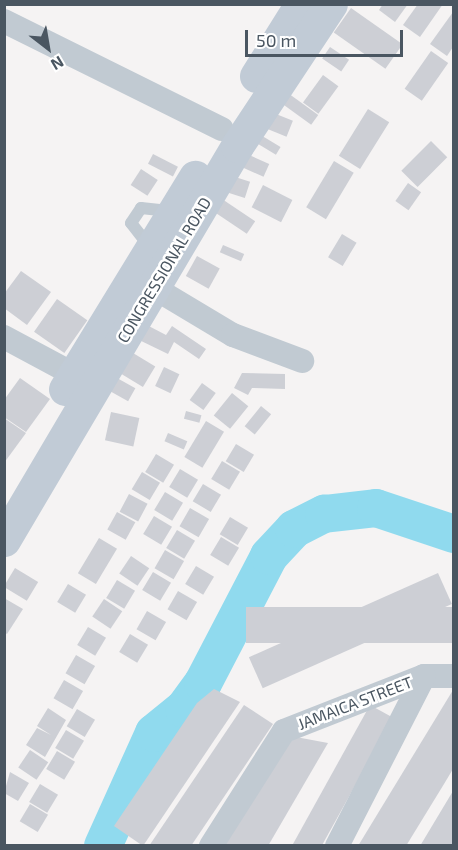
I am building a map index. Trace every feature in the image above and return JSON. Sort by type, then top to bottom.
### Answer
[{"type":"main road","name":"CONGRESSIONAL ROAD","points":[[4,540],[160,267],[185,217],[222,129],[301,4]]},
{"type":"main road","name":"CONGRESSIONAL ROAD","points":[[185,217],[237,146],[332,4]]},
{"type":"main road","name":"CONGRESSIONAL ROAD","points":[[4,494],[73,374],[160,267]]},
{"type":"street","points":[[4,21],[222,129]]},
{"type":"street","points":[[160,267],[233,335],[302,361]]},
{"type":"street","points":[[4,337],[73,374]]},
{"type":"street","points":[[337,846],[424,676]]},
{"type":"street","name":"JAMAICA STREET","points":[[211,846],[284,731],[424,676],[453,676]]},
{"type":"lane","points":[[160,267],[131,223],[141,208],[185,217]]},
{"type":"building","points":[[383,4],[408,4],[395,22],[379,10]]},
{"type":"building","points":[[418,4],[443,4],[420,37],[403,25]]},
{"type":"building","points":[[351,8],[403,44],[385,69],[334,33]]},
{"type":"building","points":[[453,12],[453,47],[447,56],[430,44]]},
{"type":"building","points":[[330,47],[349,60],[341,71],[322,59]]},
{"type":"building","points":[[431,51],[448,63],[422,101],[405,89]]},
{"type":"building","points":[[323,75],[338,86],[318,114],[303,103]]},
{"type":"building","points":[[281,88],[318,115],[311,125],[274,98]]},
{"type":"building","points":[[368,109],[389,122],[360,169],[339,156]]},
{"type":"building","points":[[266,110],[293,121],[287,137],[260,126]]},
{"type":"building","points":[[254,131],[281,147],[276,155],[249,139]]},
{"type":"building","points":[[431,141],[447,157],[418,187],[401,171]]},
{"type":"building","points":[[240,151],[269,164],[264,177],[234,164]]},
{"type":"building","points":[[153,154],[178,167],[173,177],[148,164]]},
{"type":"building","points":[[334,161],[354,173],[326,219],[306,207]]},
{"type":"building","points":[[141,169],[158,180],[147,196],[131,185]]},
{"type":"building","points":[[232,176],[250,182],[245,198],[227,192]]},
{"type":"building","points":[[408,183],[421,192],[408,210],[395,201]]},
{"type":"building","points":[[263,185],[292,200],[281,222],[252,207]]},
{"type":"building","points":[[222,199],[255,221],[247,234],[214,211]]},
{"type":"building","points":[[342,234],[357,243],[343,266],[328,257]]},
{"type":"building","points":[[223,245],[244,254],[241,261],[220,252]]},
{"type":"building","points":[[197,256],[220,269],[209,289],[186,276]]},
{"type":"building","points":[[21,271],[51,292],[27,325],[4,308],[4,294]]},
{"type":"building","points":[[57,299],[87,320],[64,353],[34,332]]},
{"type":"building","points":[[143,323],[166,335],[172,326],[206,349],[199,359],[174,342],[168,354],[135,338]]},
{"type":"building","points":[[133,353],[155,366],[143,387],[121,374]]},
{"type":"building","points":[[164,367],[179,374],[171,393],[155,386]]},
{"type":"building","points":[[242,373],[285,374],[285,389],[252,388],[248,395],[234,388]]},
{"type":"building","points":[[20,378],[50,399],[26,432],[4,417],[4,400]]},
{"type":"building","points":[[117,378],[135,388],[128,401],[110,391]]},
{"type":"building","points":[[202,383],[216,393],[203,410],[190,400]]},
{"type":"building","points":[[232,393],[248,406],[230,429],[214,416]]},
{"type":"building","points":[[261,406],[271,414],[255,434],[245,426]]},
{"type":"building","points":[[186,411],[201,415],[199,423],[184,419]]},
{"type":"building","points":[[111,412],[139,418],[133,446],[105,440]]},
{"type":"building","points":[[4,418],[26,433],[4,463]]},
{"type":"building","points":[[206,421],[224,432],[202,468],[184,457]]},
{"type":"building","points":[[168,433],[187,441],[184,449],[164,441]]},
{"type":"building","points":[[236,444],[254,455],[244,472],[226,461]]},
{"type":"building","points":[[156,454],[174,465],[163,483],[145,472]]},
{"type":"building","points":[[222,461],[240,472],[229,490],[211,479]]},
{"type":"building","points":[[180,469],[198,480],[187,498],[169,487]]},
{"type":"building","points":[[142,472],[160,483],[150,500],[132,489]]},
{"type":"building","points":[[203,484],[221,495],[211,512],[193,501]]},
{"type":"building","points":[[165,492],[183,503],[172,521],[154,510]]},
{"type":"building","points":[[129,494],[148,504],[138,522],[120,512]]},
{"type":"building","points":[[190,508],[209,519],[199,537],[180,526]]},
{"type":"building","points":[[117,512],[135,522],[126,540],[107,529]]},
{"type":"building","points":[[154,516],[172,527],[161,545],[143,534]]},
{"type":"building","points":[[230,517],[248,528],[238,545],[220,534]]},
{"type":"building","points":[[177,530],[195,541],[184,559],[166,548]]},
{"type":"building","points":[[221,537],[239,548],[228,566],[210,555]]},
{"type":"building","points":[[99,538],[117,549],[96,584],[78,573]]},
{"type":"building","points":[[165,550],[184,561],[174,579],[154,568]]},
{"type":"building","points":[[131,556],[149,568],[137,586],[119,573]]},
{"type":"building","points":[[196,566],[214,577],[203,595],[185,584]]},
{"type":"building","points":[[15,568],[38,582],[27,601],[4,587]]},
{"type":"building","points":[[153,572],[171,583],[160,601],[142,590]]},
{"type":"building","points":[[438,573],[452,604],[263,688],[249,657]]},
{"type":"building","points":[[117,580],[135,591],[124,609],[106,598]]},
{"type":"building","points":[[68,584],[86,595],[75,613],[57,602]]},
{"type":"building","points":[[178,591],[197,602],[187,620],[168,609]]},
{"type":"building","points":[[4,598],[23,609],[7,634],[4,632]]},
{"type":"building","points":[[104,599],[122,611],[110,629],[92,616]]},
{"type":"building","points":[[246,607],[453,607],[453,643],[246,643]]},
{"type":"building","points":[[147,611],[166,622],[156,640],[136,629]]},
{"type":"building","points":[[88,627],[106,638],[95,656],[77,645]]},
{"type":"building","points":[[130,634],[148,645],[137,663],[119,652]]},
{"type":"building","points":[[76,655],[95,666],[85,684],[66,673]]},
{"type":"building","points":[[64,680],[83,691],[73,709],[54,698]]},
{"type":"building","points":[[214,689],[240,702],[143,846],[114,826],[197,703]]},
{"type":"building","points":[[453,690],[453,769],[444,784],[406,846],[358,846]]},
{"type":"building","points":[[244,705],[273,724],[191,846],[149,846]]},
{"type":"building","points":[[370,705],[393,718],[322,846],[292,846]]},
{"type":"building","points":[[48,708],[66,720],[45,757],[26,745],[37,728],[51,735],[37,726]]},
{"type":"building","points":[[77,709],[95,720],[85,737],[67,726]]},
{"type":"building","points":[[66,730],[84,741],[73,759],[55,748]]},
{"type":"building","points":[[296,737],[328,743],[268,846],[224,846],[279,751]]},
{"type":"building","points":[[30,750],[48,762],[36,780],[18,767]]},
{"type":"building","points":[[57,751],[75,762],[64,780],[46,769]]},
{"type":"building","points":[[10,772],[29,783],[18,801],[4,793]]},
{"type":"building","points":[[40,784],[58,795],[47,813],[29,802]]},
{"type":"building","points":[[453,791],[453,846],[420,846]]},
{"type":"building","points":[[30,804],[48,815],[38,832],[20,821]]},
{"type":"waterway","points":[[103,846],[154,733],[184,709],[203,683],[269,556],[294,529],[324,514],[376,508],[454,534]]}]
